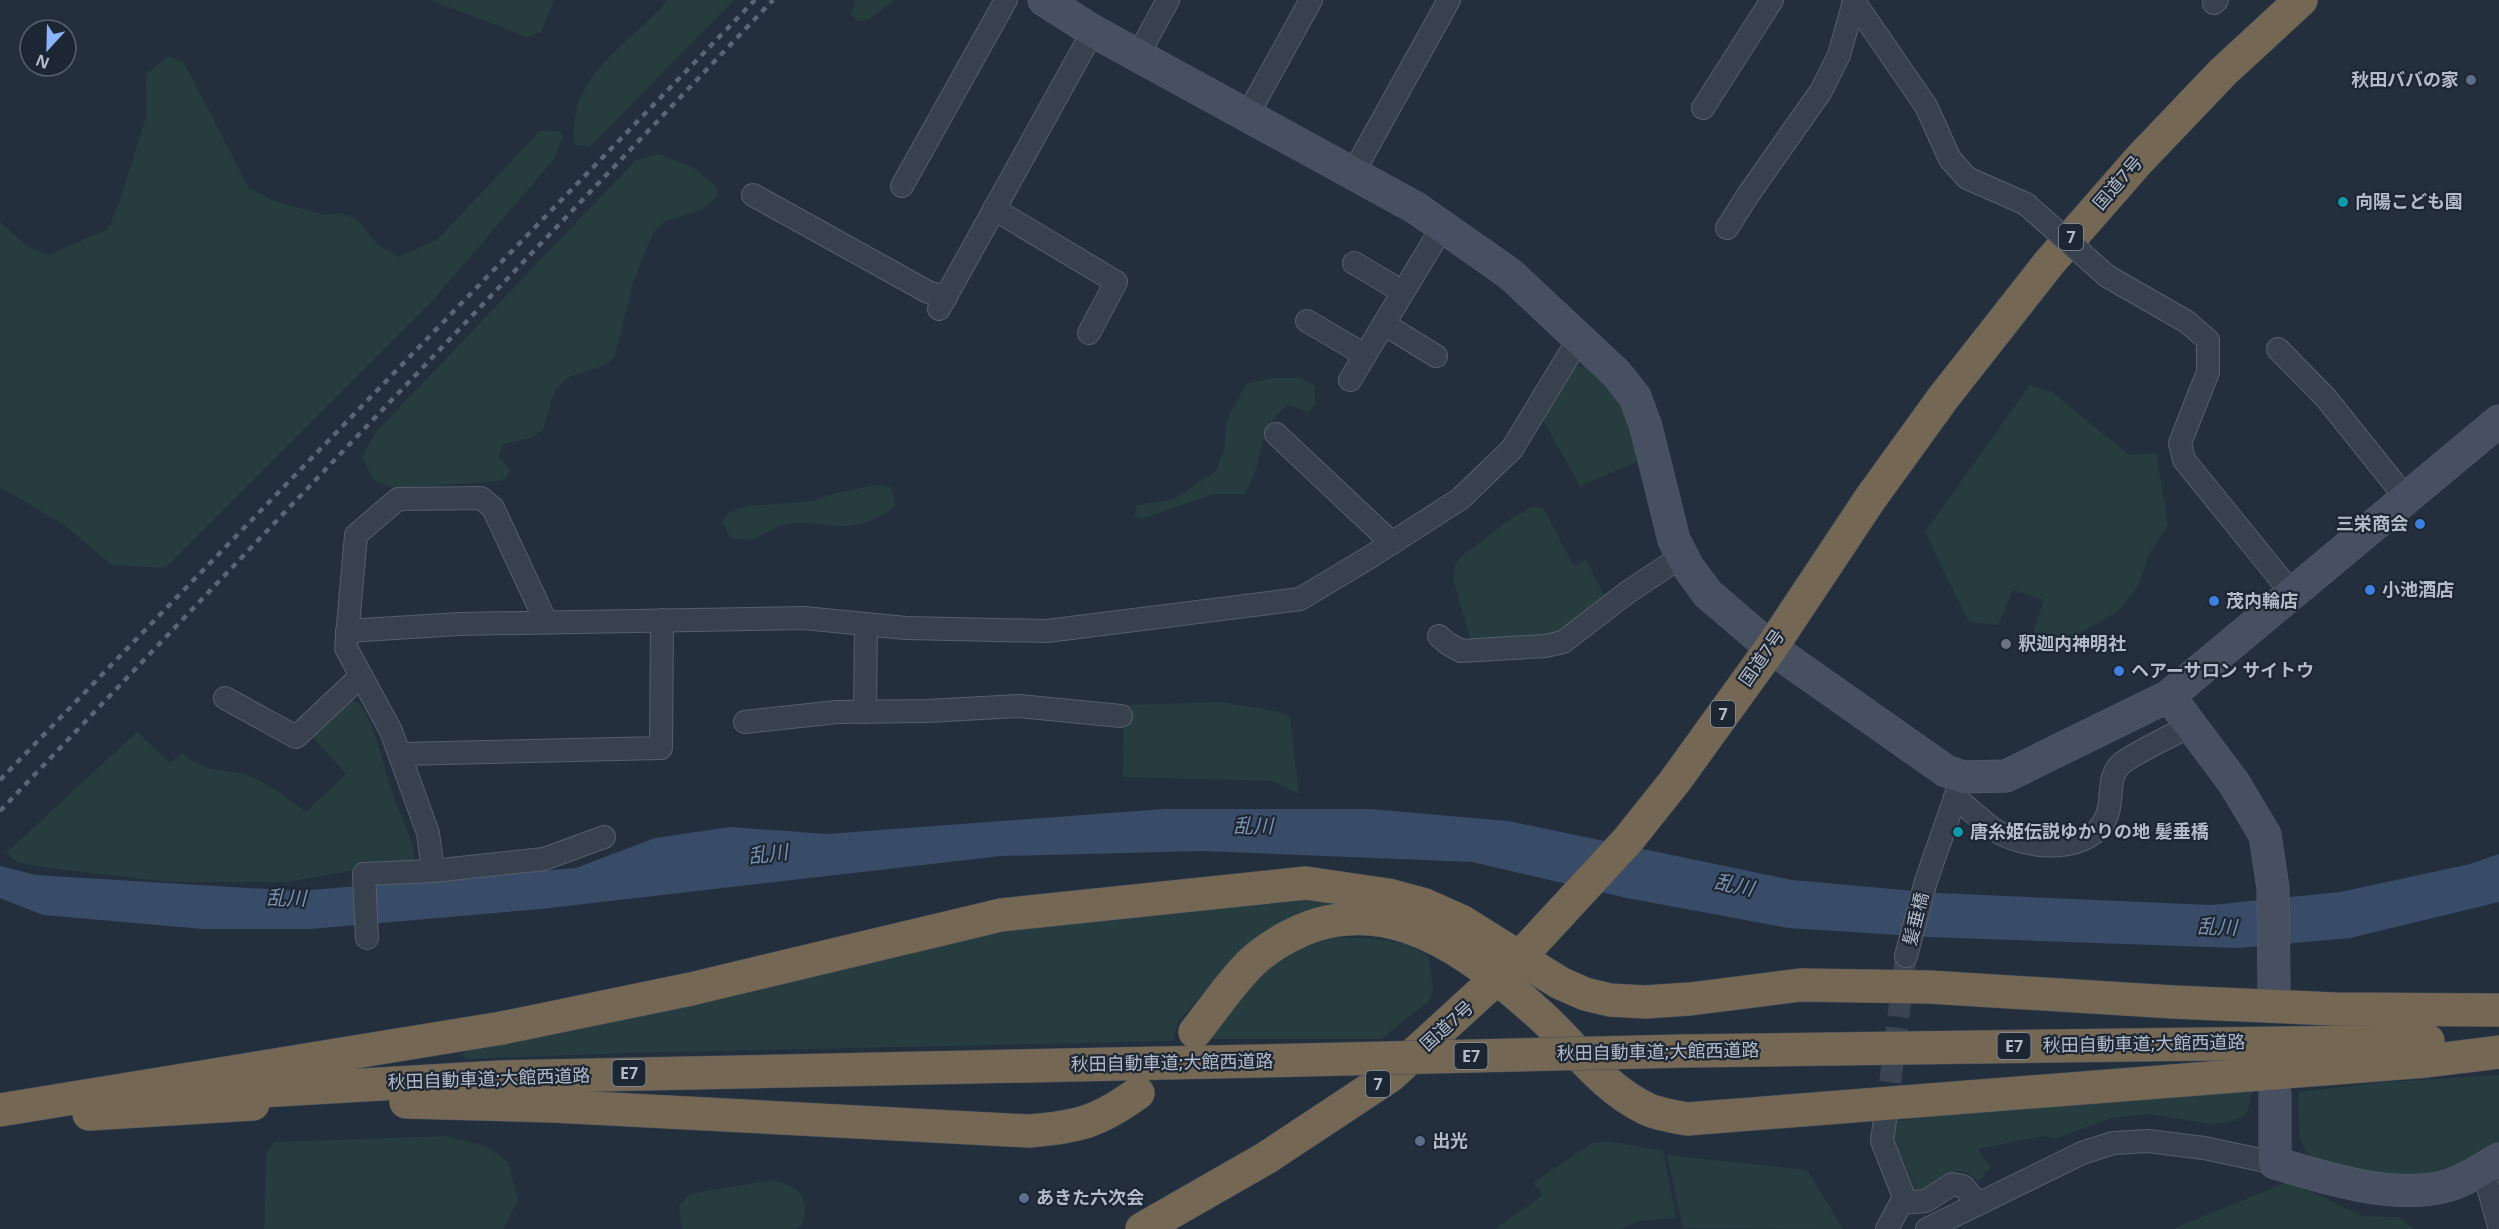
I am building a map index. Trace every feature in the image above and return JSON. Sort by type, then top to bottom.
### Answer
[{"type":"highway","name":"国道7号","points":[[1142,1229],[1257,1163],[1390,1076],[1508,969],[1628,840],[1675,781],[1771,648],[1870,499],[1943,398],[2049,262],[2139,160],[2223,72],[2301,0]]},
{"type":"highway","points":[[0,1113],[502,1028],[691,989],[1001,915],[1306,883],[1388,895],[1425,905],[1461,921],[1508,969],[1539,1013],[1593,1070],[1627,1097],[1647,1109],[1687,1119],[2427,1061],[2499,1052]]},
{"type":"highway","points":[[1195,1032],[1258,956],[1296,933],[1331,920],[1359,917],[1407,925],[1508,969],[1610,1000],[1645,1002],[1690,999],[1800,985],[1929,987],[2335,1009],[2499,1010]]},
{"type":"highway","name":"秋田自動車道;大館西道路","points":[[2346,1041],[2499,1029]]},
{"type":"highway","name":"秋田自動車道;大館西道路","points":[[0,1113],[136,1099],[316,1086],[500,1077],[1683,1052],[2499,1040]]},
{"type":"highway","points":[[0,1113],[58,1116],[294,1102],[418,1102],[553,1106],[1029,1131],[1071,1128],[1110,1113],[1138,1093]]},
{"type":"street","points":[[902,186],[1006,0]]},
{"type":"street","points":[[1044,0],[1093,31],[1416,207],[1510,274],[1578,340],[1616,373],[1635,398],[1646,427],[1674,540],[1707,594],[1771,648],[1946,771],[1998,832],[2024,842],[2055,846],[2085,840],[2094,835],[2107,815],[2111,782],[2122,763],[2191,725]]},
{"type":"street","points":[[1138,55],[1168,0]]},
{"type":"street","points":[[1248,114],[1311,0]]},
{"type":"street","points":[[1353,172],[1449,0]]},
{"type":"street","points":[[1703,108],[1772,0]]},
{"type":"street","points":[[1853,1],[1926,106],[1950,159],[1967,178],[2026,204],[2107,276],[2187,322],[2208,340],[2208,372],[2180,443],[2184,460],[2291,592]]},
{"type":"street","points":[[1727,228],[1821,91],[1839,55],[1853,1]]},
{"type":"street","points":[[753,195],[928,292],[942,303],[1093,31]]},
{"type":"street","points":[[994,209],[1116,282],[1089,333]]},
{"type":"street","points":[[1350,380],[1443,226]]},
{"type":"street","points":[[1354,263],[1403,292]]},
{"type":"street","points":[[1307,321],[1365,355]]},
{"type":"street","points":[[1384,324],[1436,356]]},
{"type":"street","points":[[347,632],[459,624],[804,618],[906,628],[1047,631],[1300,599],[1460,499],[1512,449],[1578,340]]},
{"type":"street","points":[[2278,348],[2326,398],[2406,498]]},
{"type":"street","points":[[1959,787],[2006,776],[2169,696],[2499,421]]},
{"type":"street","points":[[1276,434],[1392,543]]},
{"type":"street","points":[[433,871],[428,833],[392,731],[346,648],[356,535],[398,499],[481,498],[493,508],[546,622]]},
{"type":"street","points":[[1439,636],[1461,651],[1545,646],[1563,642],[1628,592],[1682,556]]},
{"type":"street","points":[[400,754],[661,748],[662,620]]},
{"type":"street","points":[[865,711],[866,624]]},
{"type":"street","points":[[225,698],[296,737],[360,676]]},
{"type":"street","points":[[2169,696],[2234,783],[2265,835],[2273,888],[2273,974]]},
{"type":"street","points":[[745,722],[837,712],[927,711],[1019,706],[1121,716]]},
{"type":"street","name":"髪垂橋","points":[[1906,956],[1926,881],[1959,787]]},
{"type":"street","points":[[367,938],[364,874],[433,871],[544,859],[604,837]]},
{"type":"street","points":[[2275,1094],[2275,1163]]},
{"type":"street","points":[[1885,1120],[1882,1140],[1906,1202]]},
{"type":"street","points":[[1927,1229],[1956,1223],[1978,1204],[2082,1153],[2113,1143],[2148,1140],[2204,1148],[2275,1163],[2326,1178],[2382,1188],[2415,1190],[2446,1186],[2491,1164],[2499,1226]]},
{"type":"street","points":[[1887,1229],[1901,1203],[1926,1201],[1952,1184],[1963,1186],[1978,1204]]},
{"type":"green space","points":[[430,0],[554,1],[541,32],[527,37]]},
{"type":"green space","points":[[668,0],[734,0],[590,146],[575,145],[575,121],[580,100],[590,81],[603,64]]},
{"type":"green space","points":[[853,0],[895,0],[868,20],[858,21],[851,14],[855,4]]},
{"type":"green space","points":[[168,56],[184,63],[249,188],[275,201],[324,215],[342,213],[356,219],[379,246],[399,257],[438,239],[540,131],[559,131],[563,136],[554,159],[433,300],[165,568],[112,565],[64,525],[0,487],[0,222],[28,247],[49,255],[108,229],[120,200],[147,114],[146,75]]},
{"type":"green space","points":[[659,154],[694,168],[716,187],[717,196],[704,209],[665,221],[653,233],[634,280],[615,356],[603,366],[572,376],[559,386],[551,401],[543,430],[530,438],[503,444],[498,456],[510,470],[507,477],[500,481],[396,488],[375,481],[362,458],[375,433],[636,160]]},
{"type":"green space","points":[[1588,366],[1619,399],[1630,424],[1641,460],[1580,486],[1542,418],[1569,367]]},
{"type":"green space","points":[[1272,378],[1301,378],[1315,386],[1315,404],[1309,412],[1288,405],[1277,414],[1265,436],[1251,483],[1244,494],[1213,494],[1142,519],[1134,517],[1137,505],[1174,499],[1216,471],[1224,450],[1226,423],[1247,384]]},
{"type":"green space","points":[[2030,385],[2052,392],[2129,455],[2156,453],[2168,525],[2148,556],[2139,585],[2119,610],[2069,640],[2047,642],[2032,635],[2044,600],[2013,590],[1998,625],[1969,622],[1925,532]]},
{"type":"green space","points":[[877,485],[890,487],[896,506],[884,514],[856,525],[785,524],[757,537],[741,539],[730,537],[722,522],[729,512],[749,506],[814,501],[835,493]]},
{"type":"green space","points":[[1532,507],[1543,508],[1574,566],[1586,560],[1605,597],[1553,640],[1472,644],[1453,579],[1456,563],[1463,555],[1509,520]]},
{"type":"green space","points":[[349,701],[358,702],[375,735],[392,792],[413,846],[415,866],[362,869],[286,882],[168,882],[33,866],[17,862],[6,853],[137,732],[170,763],[182,753],[207,768],[246,775],[270,786],[306,812],[346,774],[311,735]]},
{"type":"green space","points":[[1220,702],[1276,711],[1290,717],[1299,794],[1272,781],[1123,777],[1124,705]]},
{"type":"green space","points":[[1278,898],[1327,900],[1326,909],[1262,932],[1230,962],[1178,1022],[1173,1041],[628,1053],[465,1059],[462,1055],[467,1049],[995,934],[1108,915]]},
{"type":"green space","points":[[1335,938],[1372,938],[1396,942],[1418,950],[1429,957],[1433,990],[1429,1001],[1381,1039],[1214,1039],[1211,1037],[1255,978],[1304,947]]},
{"type":"green space","points":[[2499,1075],[2499,1145],[2457,1165],[2418,1175],[2380,1175],[2318,1161],[2306,1152],[2300,1138],[2298,1092],[2385,1082]]},
{"type":"green space","points":[[2253,1089],[2247,1113],[2234,1121],[2211,1124],[2149,1114],[2112,1118],[2054,1139],[2043,1136],[1978,1149],[1991,1169],[1983,1173],[1985,1176],[1978,1181],[1971,1175],[1956,1171],[1942,1176],[1922,1192],[1916,1190],[1895,1141],[1896,1121],[2041,1105]]},
{"type":"green space","points":[[446,1136],[485,1146],[508,1162],[518,1199],[503,1229],[264,1229],[266,1154],[274,1142]]},
{"type":"green space","points":[[1608,1141],[1663,1151],[1676,1218],[1639,1221],[1620,1229],[1495,1229],[1543,1195],[1533,1183],[1592,1143]]},
{"type":"green space","points":[[1667,1155],[1807,1170],[1843,1229],[1683,1228]]},
{"type":"green space","points":[[773,1180],[790,1186],[801,1194],[805,1207],[804,1215],[802,1225],[796,1229],[682,1229],[679,1206],[689,1194]]},
{"type":"green space","points":[[2287,1182],[2362,1216],[2399,1217],[2414,1229],[2173,1229]]},
{"type":"water","name":"乱川","points":[[1164,809],[1370,809],[1508,821],[1792,880],[1937,893],[2211,905],[2340,892],[2470,864],[2499,854],[2499,902],[2350,938],[2239,948],[1929,937],[1788,928],[1627,898],[1472,862],[1202,851],[1001,856],[541,909],[310,929],[203,929],[43,915],[0,898],[0,866],[36,875],[298,891],[576,868],[655,838],[730,827],[827,834]]},
{"type":"tunnel","points":[[1886,1115],[1906,956]]},
{"type":"railway","points":[[0,780],[755,0]]},
{"type":"railway","points":[[0,811],[773,0]]},
{"type":"place","name":"秋田ババの家","points":[[2471,80]]},
{"type":"place","name":"向陽こども園","points":[[2343,202]]},
{"type":"place","name":"三栄商会","points":[[2420,524]]},
{"type":"place","name":"小池酒店","points":[[2370,590]]},
{"type":"place","name":"茂内輪店","points":[[2214,601]]},
{"type":"place","name":"釈迦内神明社","points":[[2006,644]]},
{"type":"place","name":"ヘアーサロン サイトウ","points":[[2119,671]]},
{"type":"place","name":"唐糸姫伝説ゆかりの地 髪垂橋","points":[[1958,832]]},
{"type":"place","name":"出光","points":[[1420,1141]]},
{"type":"place","name":"あきた六次会","points":[[1024,1198]]}]
